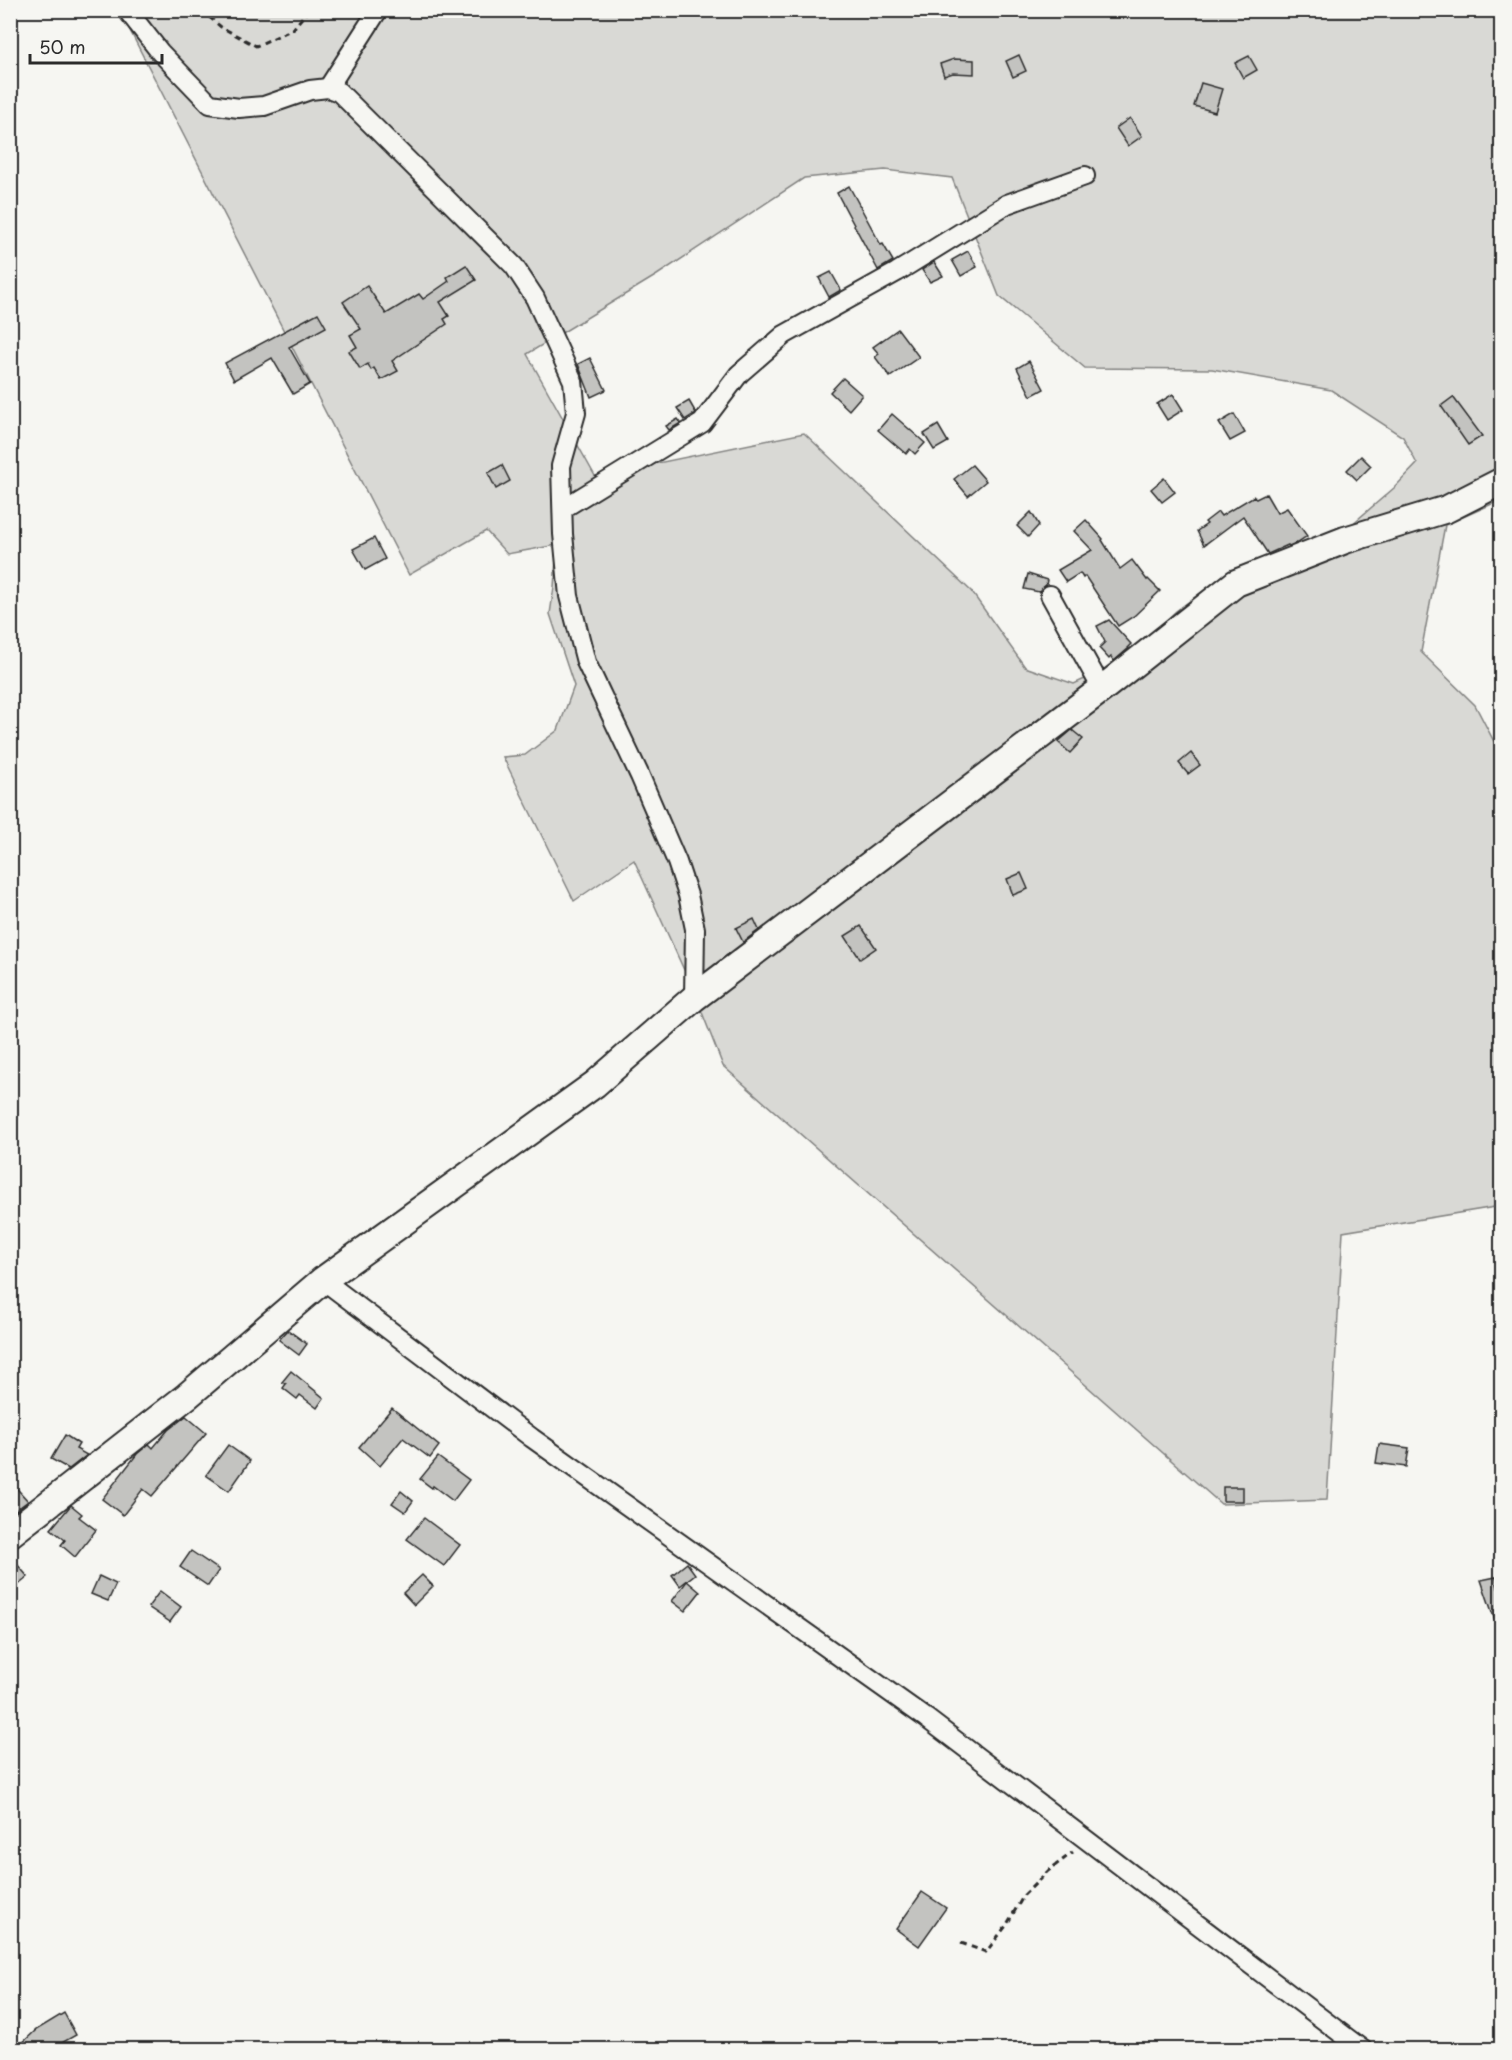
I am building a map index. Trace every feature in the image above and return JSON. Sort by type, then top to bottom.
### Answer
[{"type":"street","points":[[127,10],[160,52],[210,104],[239,108],[264,106],[310,90],[328,88],[339,92],[514,266],[535,298],[573,381],[576,412],[561,465],[563,534],[569,596],[586,662],[640,776],[677,862],[688,895],[695,929],[694,998]]},
{"type":"street","points":[[328,88],[378,10]]},
{"type":"street","points":[[564,508],[702,423],[739,374],[784,335],[897,272],[1007,204],[1085,176]]},
{"type":"street","points":[[10,1534],[187,1396],[323,1280],[595,1084],[694,998],[1102,690],[1236,583],[1345,540],[1446,509],[1502,481]]},
{"type":"street","points":[[1050,595],[1102,690]]},
{"type":"street","points":[[323,1280],[532,1438],[926,1719],[1363,2049]]},
{"type":"path","points":[[201,10],[221,27],[256,46],[293,29],[308,10]]},
{"type":"path","points":[[961,1943],[986,1952],[1006,1926],[1024,1895],[1048,1871],[1074,1851],[1079,1834]]},
{"type":"shaded area","points":[[120,11],[1501,11],[1501,500],[1445,525],[1421,652],[1475,705],[1501,755],[1501,1206],[1343,1232],[1327,1500],[1221,1504],[723,1066],[694,992],[634,860],[574,901],[503,757],[525,755],[558,730],[574,686],[550,614],[557,545],[507,554],[486,531],[409,575]],"holes":[[[885,170],[952,178],[999,296],[1085,368],[1212,369],[1331,390],[1403,437],[1417,464],[1394,488],[1336,538],[1232,570],[1176,611],[1111,667],[1074,684],[1025,667],[971,591],[804,433],[595,476],[527,354],[657,275],[804,178]]]},
{"type":"building","points":[[1019,55],[1026,71],[1013,77],[1006,61]]},
{"type":"building","points":[[1249,56],[1257,70],[1243,78],[1235,63]]},
{"type":"building","points":[[954,59],[974,60],[974,74],[953,73],[944,76],[940,64]]},
{"type":"building","points":[[1201,83],[1222,89],[1215,112],[1194,106]]},
{"type":"building","points":[[1130,118],[1142,136],[1128,146],[1116,128]]},
{"type":"building","points":[[849,186],[881,245],[883,244],[893,261],[878,270],[837,193]]},
{"type":"building","points":[[968,251],[977,267],[961,276],[952,260]]},
{"type":"building","points":[[934,262],[943,276],[930,282],[922,270]]},
{"type":"building","points":[[466,265],[476,280],[440,302],[449,316],[444,319],[447,324],[392,361],[398,371],[381,380],[374,368],[371,370],[368,364],[360,369],[349,351],[357,347],[350,335],[361,329],[343,302],[367,286],[386,314],[419,294],[423,299],[449,281],[447,277]]},
{"type":"building","points":[[831,272],[841,290],[829,297],[819,278]]},
{"type":"building","points":[[318,313],[326,327],[289,347],[310,384],[293,394],[272,358],[234,380],[225,363]]},
{"type":"building","points":[[898,329],[919,357],[890,377],[875,357],[879,354],[873,347]]},
{"type":"building","points":[[590,358],[606,390],[591,397],[578,364]]},
{"type":"building","points":[[1029,361],[1044,389],[1031,396],[1017,368]]},
{"type":"building","points":[[843,378],[862,395],[849,410],[830,392]]},
{"type":"building","points":[[1173,394],[1183,410],[1167,420],[1157,404]]},
{"type":"building","points":[[1453,397],[1482,436],[1468,445],[1441,406]]},
{"type":"building","points":[[689,401],[696,413],[685,420],[677,408]]},
{"type":"building","points":[[892,414],[925,443],[915,454],[910,449],[906,454],[878,430]]},
{"type":"building","points":[[1234,414],[1245,433],[1230,441],[1219,423]]},
{"type":"building","points":[[678,419],[681,423],[669,430],[666,426]]},
{"type":"building","points":[[938,425],[948,442],[934,450],[924,434]]},
{"type":"building","points":[[1361,456],[1371,466],[1357,480],[1347,470]]},
{"type":"building","points":[[502,465],[510,481],[496,489],[488,473]]},
{"type":"building","points":[[972,465],[986,481],[968,496],[954,479]]},
{"type":"building","points":[[1164,478],[1175,492],[1162,502],[1151,489]]},
{"type":"building","points":[[1266,494],[1277,513],[1287,508],[1307,536],[1268,554],[1243,516],[1204,545],[1197,531],[1207,524],[1205,522],[1218,512],[1221,516],[1254,496],[1256,499]]},
{"type":"building","points":[[1031,512],[1039,525],[1028,537],[1017,526]]},
{"type":"building","points":[[1086,520],[1103,539],[1120,569],[1132,560],[1147,580],[1160,591],[1134,616],[1118,626],[1085,576],[1083,578],[1080,573],[1066,582],[1058,570],[1092,550],[1074,531]]},
{"type":"building","points":[[374,538],[385,559],[365,570],[353,549]]},
{"type":"building","points":[[1028,574],[1047,580],[1046,585],[1039,592],[1024,589]]},
{"type":"building","points":[[1109,620],[1131,644],[1114,661],[1099,648],[1105,642],[1097,626]]},
{"type":"building","points":[[1072,730],[1083,739],[1070,753],[1058,742]]},
{"type":"building","points":[[1191,753],[1200,765],[1188,774],[1179,763]]},
{"type":"building","points":[[1021,873],[1028,889],[1013,895],[1007,879]]},
{"type":"building","points":[[754,919],[759,930],[743,942],[736,928]]},
{"type":"building","points":[[861,926],[876,948],[860,959],[845,936]]},
{"type":"building","points":[[288,1330],[307,1344],[299,1355],[279,1340]]},
{"type":"building","points":[[291,1371],[324,1398],[317,1408],[300,1395],[297,1399],[283,1388],[286,1384],[282,1382]]},
{"type":"building","points":[[392,1408],[439,1446],[430,1458],[403,1438],[380,1466],[359,1447]]},
{"type":"building","points":[[186,1416],[206,1433],[152,1496],[143,1489],[123,1515],[102,1499],[137,1454],[149,1444],[153,1448],[168,1430]]},
{"type":"building","points":[[65,1435],[79,1444],[76,1449],[87,1455],[69,1469],[51,1459]]},
{"type":"building","points":[[1379,1444],[1409,1448],[1406,1467],[1376,1463]]},
{"type":"building","points":[[228,1445],[250,1461],[229,1491],[206,1475]]},
{"type":"building","points":[[438,1457],[469,1480],[453,1501],[420,1479]]},
{"type":"building","points":[[10,1481],[28,1501],[16,1510],[10,1503]]},
{"type":"building","points":[[1223,1487],[1243,1487],[1243,1501],[1223,1501]]},
{"type":"building","points":[[401,1491],[413,1501],[405,1512],[392,1503]]},
{"type":"building","points":[[71,1505],[82,1514],[79,1517],[96,1530],[75,1557],[61,1545],[65,1540],[51,1529]]},
{"type":"building","points":[[424,1518],[460,1545],[444,1566],[407,1539]]},
{"type":"building","points":[[191,1551],[219,1570],[208,1586],[180,1567]]},
{"type":"building","points":[[10,1556],[28,1577],[10,1592]]},
{"type":"building","points":[[687,1563],[695,1574],[680,1586],[672,1575]]},
{"type":"building","points":[[422,1575],[433,1586],[414,1605],[403,1593]]},
{"type":"building","points":[[99,1576],[116,1584],[108,1601],[91,1594]]},
{"type":"building","points":[[1496,1577],[1498,1588],[1502,1587],[1502,1631],[1499,1632],[1481,1580]]},
{"type":"building","points":[[687,1581],[700,1592],[685,1611],[672,1601]]},
{"type":"building","points":[[160,1591],[181,1607],[170,1622],[148,1607]]},
{"type":"building","points":[[922,1892],[946,1908],[919,1946],[896,1929]]},
{"type":"building","points":[[64,2013],[76,2035],[51,2049],[16,2049],[36,2030]]}]
